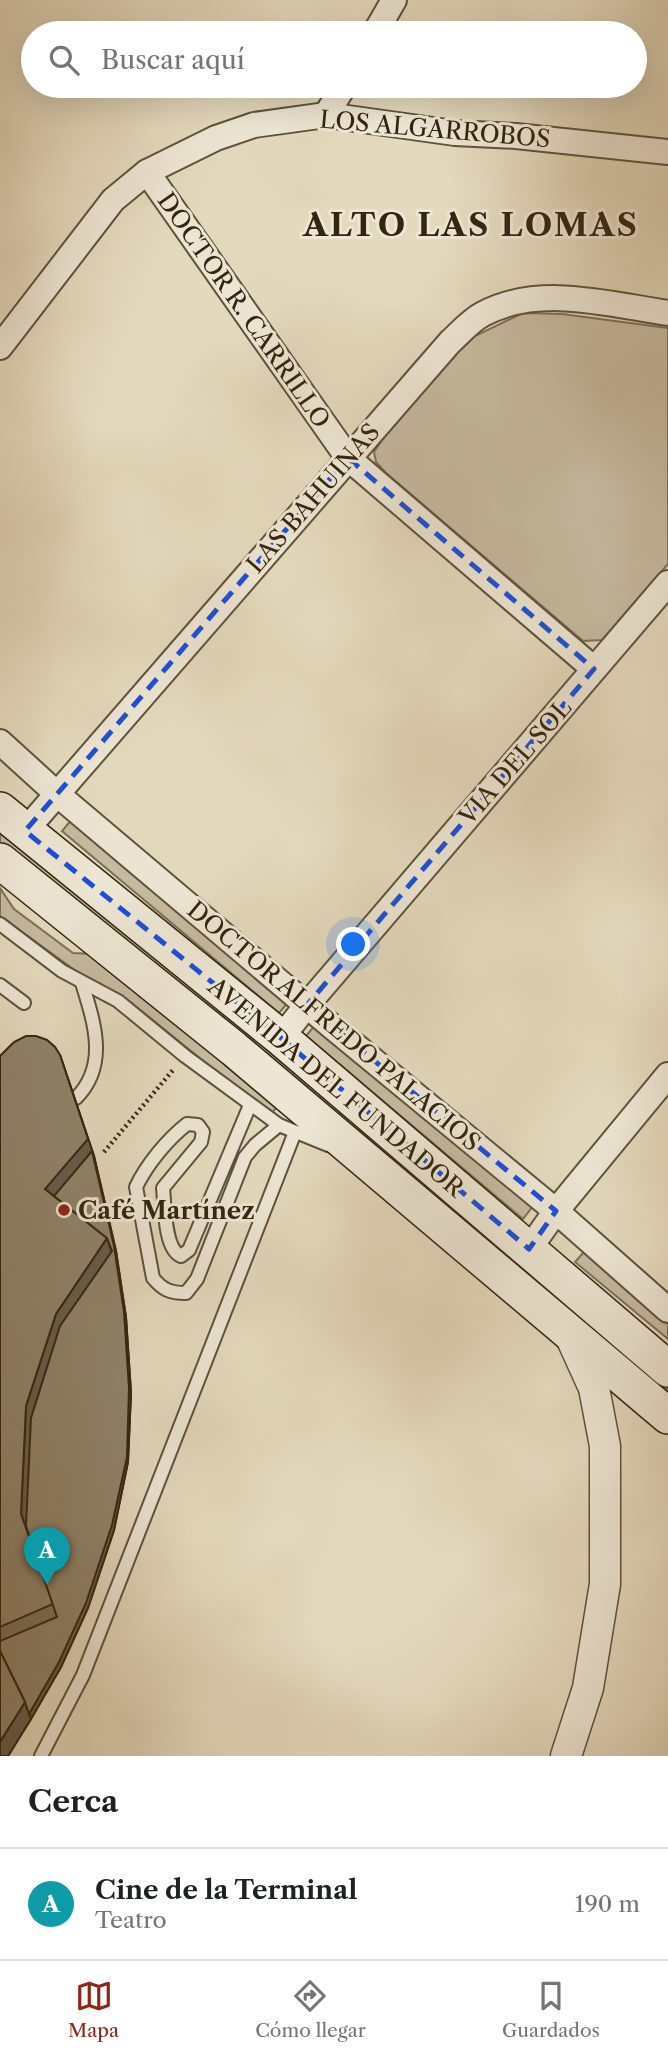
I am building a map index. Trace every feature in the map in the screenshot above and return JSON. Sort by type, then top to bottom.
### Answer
[{"type":"main road","name":"AVENIDA DEL FUNDADOR","points":[[13,821],[281,1038],[668,1369]]},
{"type":"main road","name":"AVENIDA DEL FUNDADOR","points":[[0,861],[234,1049],[668,1416]]},
{"type":"street","points":[[382,21],[394,0]]},
{"type":"street","points":[[326,116],[337,98]]},
{"type":"street","name":"LOS ALGARROBOS","points":[[0,347],[113,200],[147,172],[216,138],[254,125],[326,116],[455,133],[516,136],[668,152]]},
{"type":"street","name":"DOCTOR R. CARRILLO","points":[[147,172],[348,458],[594,669]]},
{"type":"street","name":"LAS BAHUINAS","points":[[13,821],[57,794],[450,342],[481,315],[516,300],[562,298],[668,313]]},
{"type":"street","name":"VIA DEL SOL","points":[[281,1038],[594,669],[664,596]]},
{"type":"street","name":"DOCTOR ALFREDO PALACIOS","points":[[0,742],[57,794],[307,1005],[556,1211],[668,1310]]},
{"type":"street","points":[[530,1249],[556,1211],[668,1075]]},
{"type":"street","points":[[566,1756],[589,1688],[605,1584],[605,1446],[594,1388],[569,1333]]},
{"type":"lane","points":[[0,923],[62,971],[118,1001],[185,1056],[279,1125],[366,1161]]},
{"type":"lane","points":[[76,1098],[84,1090],[95,1067],[97,1046],[95,1025],[82,983]]},
{"type":"lane","points":[[0,985],[24,1003]]},
{"type":"lane","points":[[250,1105],[189,1250],[181,1256],[176,1254],[169,1244],[163,1188],[201,1142],[203,1132],[198,1125],[187,1124],[179,1130],[143,1173],[136,1186],[153,1278],[161,1288],[171,1293],[186,1293],[197,1279],[245,1157],[255,1144],[279,1125]]},
{"type":"lane","points":[[41,1756],[83,1675],[295,1132]]},
{"type":"path","points":[[104,1152],[185,1056]]},
{"type":"highlighted area","points":[[348,458],[594,669],[307,1005],[556,1211],[529,1249],[281,1038],[25,831]]},
{"type":"shaded area","points":[[523,313],[562,314],[668,328],[668,564],[602,640],[583,641],[376,462],[374,452],[384,437],[446,362],[475,336]]},
{"type":"shaded area","points":[[72,819],[290,1000],[279,1013],[62,831]]},
{"type":"shaded area","points":[[0,833],[171,968],[647,1372],[668,1390],[668,1400],[0,844]]},
{"type":"shaded area","points":[[0,888],[14,909],[73,953],[95,954],[276,1108],[272,1113],[264,1110],[123,996],[83,976],[0,916]]},
{"type":"shaded area","points":[[316,1024],[533,1206],[523,1219],[306,1036]]},
{"type":"shaded area","points":[[584,1252],[668,1322],[668,1339],[575,1262]]},
{"type":"building","points":[[26,1036],[47,1040],[60,1055],[88,1139],[45,1189],[107,1238],[56,1314],[26,1406],[21,1514],[53,1604],[0,1627],[0,1056],[14,1042]]},
{"type":"building","points":[[92,1151],[114,1246],[124,1312],[129,1388],[127,1457],[112,1525],[86,1603],[59,1662],[29,1714],[0,1651],[0,1641],[57,1617],[26,1526],[31,1418],[60,1326],[112,1251],[107,1238],[54,1196]]},
{"type":"building","points":[[0,1651],[25,1702],[0,1742]]},
{"type":"place","name":"Café Martínez","points":[[64,1210]]},
{"type":"place","name":"Cine de la Terminal","points":[[47,1585]]},
{"type":"district","name":"ALTO LAS LOMAS","points":[[471,224]]}]
